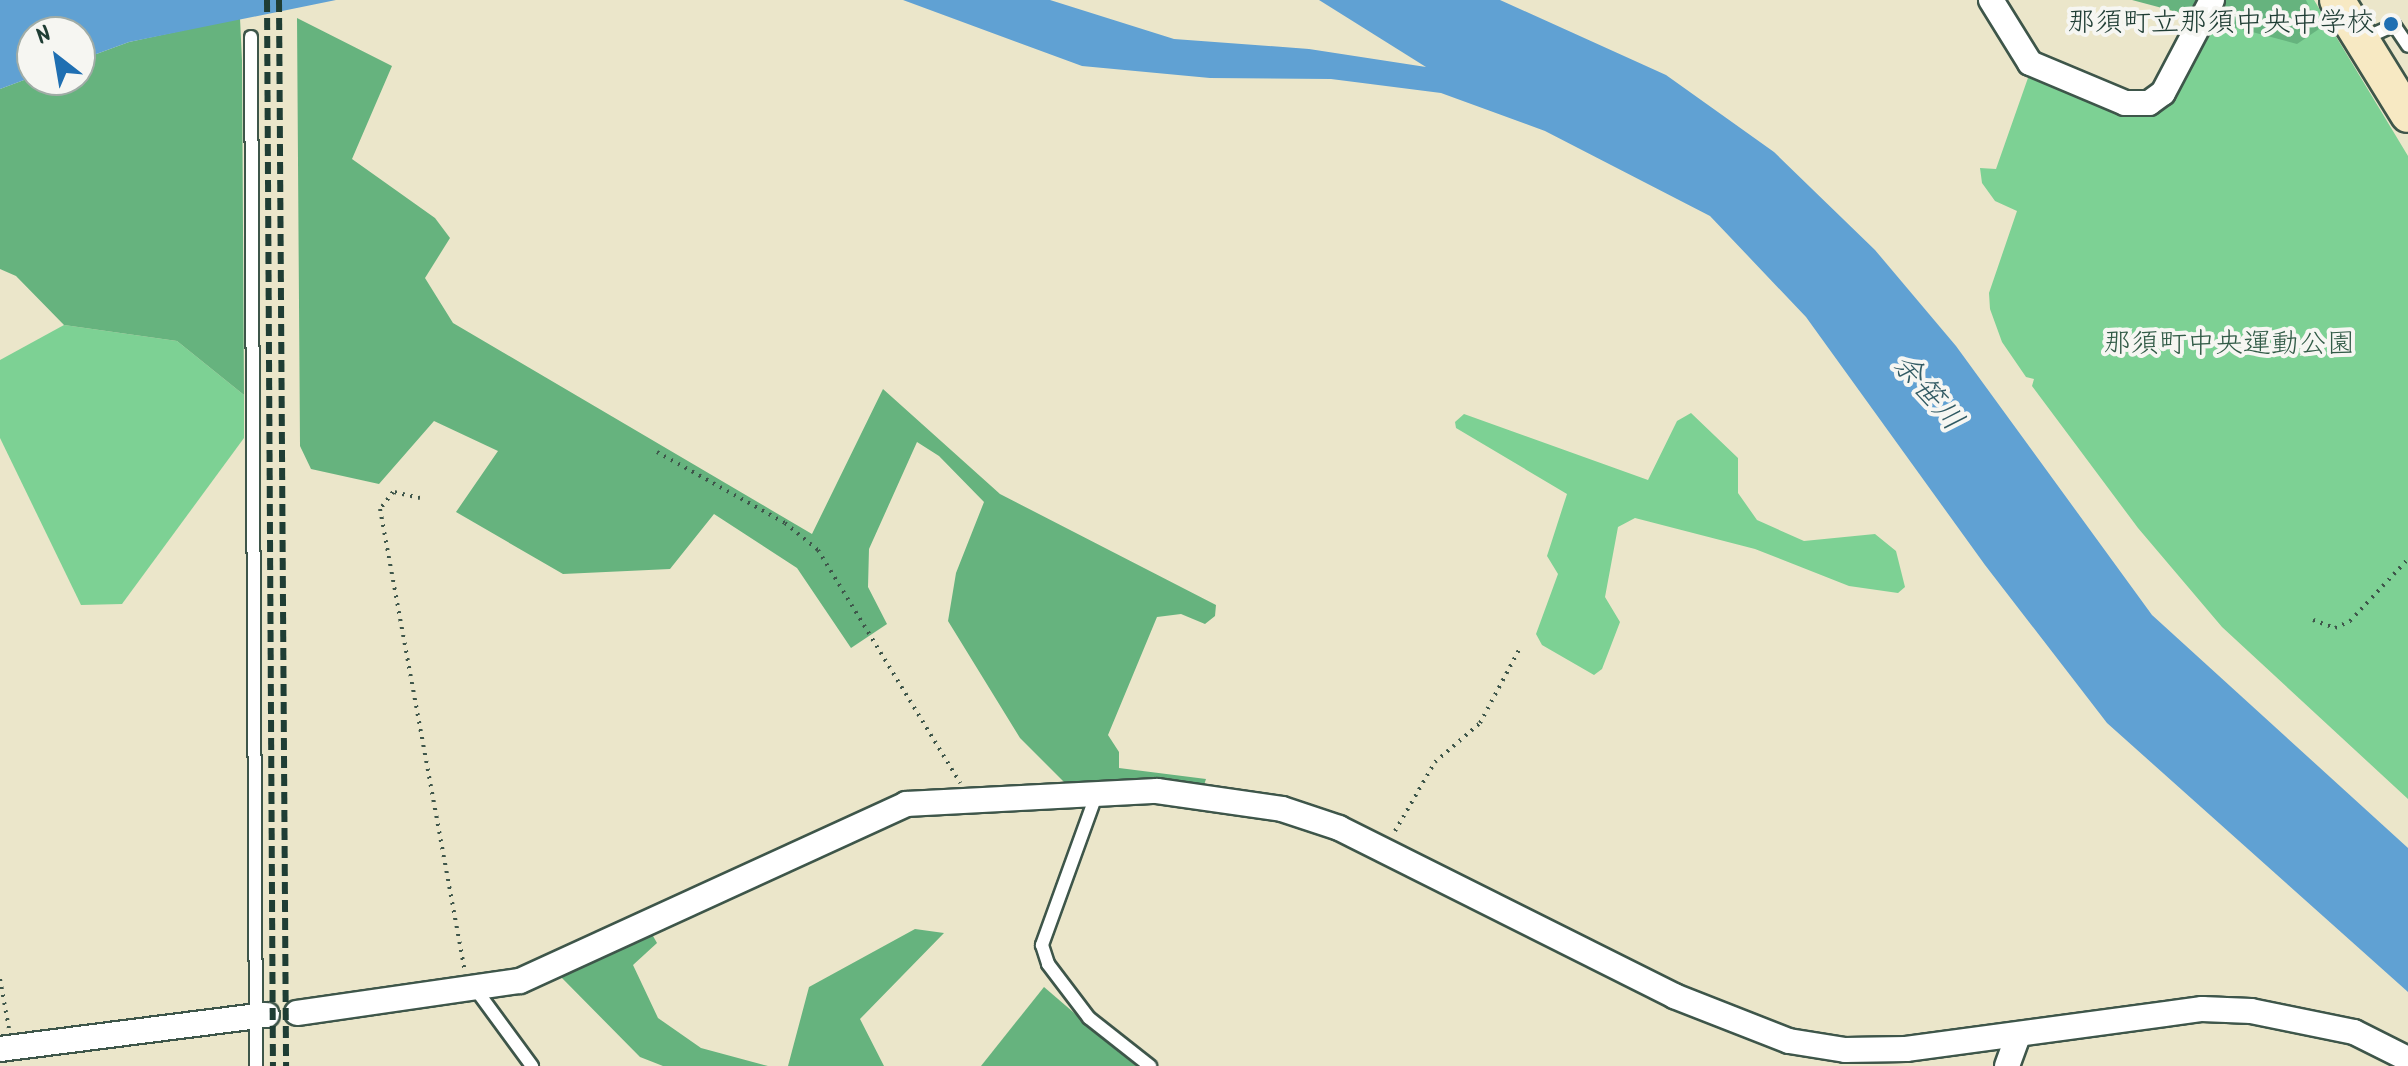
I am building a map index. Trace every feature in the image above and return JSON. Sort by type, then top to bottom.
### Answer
[{"type":"street","points":[[1991,0],[2030,63],[2125,103],[2149,103],[2163,93],[2212,0]]},
{"type":"street","points":[[2337,0],[2408,115]]},
{"type":"street","points":[[297,1013],[473,992],[564,964],[875,814],[906,804],[1098,790],[1217,797],[1282,809],[1384,850],[1674,996],[1789,1041],[1845,1050],[1890,1049],[2018,1036],[2202,1009],[2251,1011],[2354,1032],[2408,1059]]},
{"type":"street","points":[[6,1048],[262,1016]]},
{"type":"street","points":[[2007,1066],[2018,1036]]},
{"type":"lane","points":[[2360,41],[2408,18]]},
{"type":"lane","points":[[2394,25],[2408,46]]},
{"type":"lane","points":[[251,37],[262,1016],[256,1066]]},
{"type":"lane","points":[[1098,790],[1042,945],[1048,964],[1089,1018],[1150,1066]]},
{"type":"lane","points":[[473,992],[532,1066]]},
{"type":"path","points":[[657,452],[785,523],[818,550],[945,752],[963,798]]},
{"type":"path","points":[[420,498],[393,492],[380,509],[473,992]]},
{"type":"path","points":[[2313,620],[2335,628],[2350,621],[2408,559]]},
{"type":"path","points":[[1384,850],[1435,762],[1480,723],[1520,648]]},
{"type":"path","points":[[0,979],[6,1048]]},
{"type":"green space","points":[[2132,0],[2306,0],[2319,29],[2297,44]]},
{"type":"green space","name":"那須町中央運動公園","points":[[2234,0],[2314,0],[2408,156],[2408,799],[2222,627],[2138,528],[2032,386],[2034,379],[2026,377],[2002,342],[1990,309],[1989,293],[2017,211],[1995,201],[1982,183],[1980,168],[1996,169],[2029,75],[2135,109]]},
{"type":"green space","points":[[240,18],[244,395],[177,341],[64,325],[16,276],[0,269],[0,89],[16,83],[16,96],[96,96],[96,54],[129,42]]},
{"type":"green space","points":[[297,18],[392,66],[352,159],[435,218],[450,238],[425,278],[453,323],[812,534],[883,389],[1000,494],[1216,605],[1215,616],[1205,624],[1181,614],[1157,617],[1108,735],[1119,752],[1119,768],[1206,779],[1203,788],[1064,782],[1020,738],[948,621],[956,573],[984,502],[939,456],[917,442],[869,549],[868,587],[887,624],[851,648],[797,568],[714,514],[670,569],[563,574],[456,512],[498,451],[434,421],[379,484],[311,469],[300,446]]},
{"type":"green space","points":[[64,325],[177,341],[244,395],[244,438],[122,604],[81,605],[0,438],[0,360]]},
{"type":"green space","points":[[1691,413],[1738,458],[1738,493],[1757,520],[1804,541],[1875,534],[1896,551],[1905,587],[1898,593],[1849,586],[1755,549],[1635,518],[1618,527],[1605,597],[1620,622],[1602,669],[1594,675],[1542,645],[1536,634],[1558,574],[1547,556],[1567,494],[1456,428],[1455,422],[1464,414],[1648,480],[1677,421]]},
{"type":"green space","points":[[649,929],[657,943],[633,965],[658,1018],[701,1048],[768,1066],[663,1066],[640,1057],[560,976]]},
{"type":"green space","points":[[915,929],[944,933],[860,1019],[884,1066],[788,1066],[809,987]]},
{"type":"green space","points":[[1044,987],[1136,1066],[981,1066]]},
{"type":"water","points":[[0,0],[336,0],[129,42],[96,54],[96,16],[16,16],[16,83],[0,89]]},
{"type":"water","name":"余笹川","points":[[903,0],[1050,0],[1174,39],[1309,49],[1426,67],[1319,0],[1500,0],[1666,75],[1774,152],[1875,250],[1956,346],[2152,615],[2408,848],[2408,992],[2107,723],[1985,565],[1806,317],[1710,216],[1545,131],[1441,93],[1331,79],[1210,78],[1082,66]]},
{"type":"railway","points":[[267,0],[273,1066]]},
{"type":"railway","points":[[279,0],[286,1066]]},
{"type":"place","name":"那須町立那須中央中学校","points":[[2391,24]]}]
